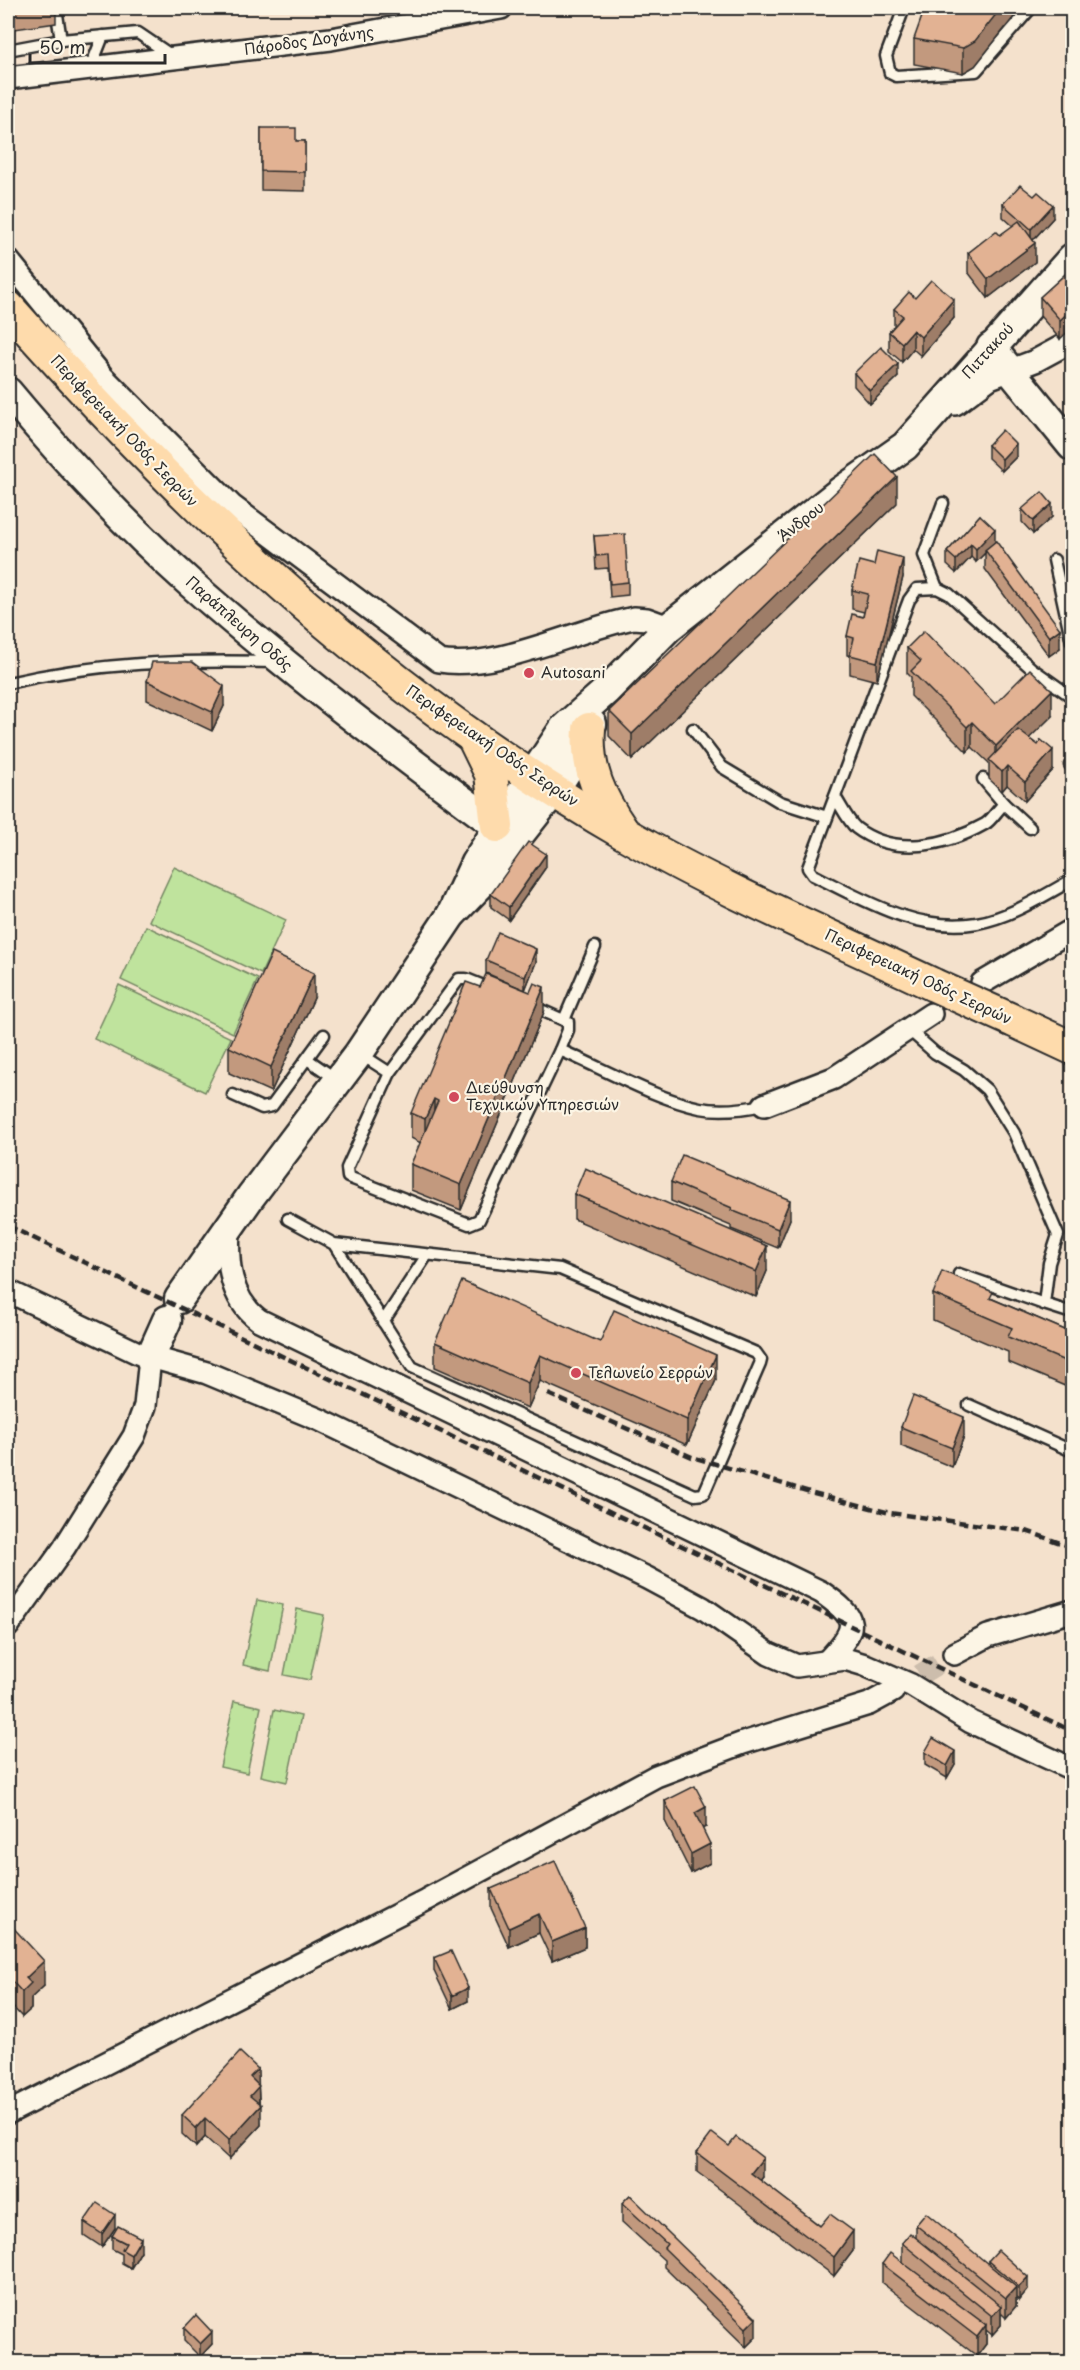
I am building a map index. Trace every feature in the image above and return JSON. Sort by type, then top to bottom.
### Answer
[{"type":"main road","name":"Περιφερειακή Οδός Σερρών","points":[[8,308],[84,394],[137,448],[300,604],[367,659],[473,736],[542,783],[624,834],[932,1000],[1014,1021],[1072,1048]]},
{"type":"main road","points":[[589,729],[587,750],[591,772],[610,812],[624,834]]},
{"type":"main road","points":[[473,736],[491,774],[497,826]]},
{"type":"street","name":"Πάροδος Δογάνης","points":[[8,78],[178,60],[332,39],[447,12],[501,8]]},
{"type":"street","name":"Πιττακού","points":[[905,447],[1072,258]]},
{"type":"street","points":[[8,260],[103,377],[232,506],[439,661],[460,662],[494,657],[634,618],[647,619],[669,627]]},
{"type":"street","name":"Άνδρου","points":[[542,783],[564,728],[607,690],[669,627],[841,491],[905,447],[980,384],[1009,369],[1035,361],[1072,341]]},
{"type":"street","points":[[991,348],[1072,446]]},
{"type":"street","name":"Παράπλευρη Οδός","points":[[8,392],[59,452],[189,581],[283,663],[497,826]]},
{"type":"street","points":[[451,915],[467,876],[497,826],[542,783],[589,729],[607,690]]},
{"type":"street","points":[[8,1626],[64,1548],[134,1436],[143,1414],[150,1358],[173,1309],[229,1227],[359,1053],[451,915],[479,886],[542,783]]},
{"type":"street","points":[[982,983],[1072,930]]},
{"type":"street","points":[[764,1104],[834,1078],[908,1029],[932,1000]]},
{"type":"street","points":[[229,1227],[232,1283],[245,1310],[259,1320],[821,1592],[844,1608],[850,1616],[851,1626],[840,1647],[828,1660]]},
{"type":"street","points":[[11,1297],[150,1358],[207,1373],[365,1442],[657,1583],[704,1608],[769,1654],[797,1666],[845,1659],[888,1674],[911,1685],[971,1722],[1072,1769]]},
{"type":"street","points":[[954,1654],[988,1636],[1072,1611]]},
{"type":"street","points":[[8,2113],[426,1900],[656,1776],[743,1743],[869,1704],[893,1691]]},
{"type":"lane","points":[[56,8],[61,40]]},
{"type":"lane","points":[[904,8],[886,56],[890,73],[896,76],[976,71],[1031,8]]},
{"type":"lane","points":[[8,50],[61,40],[138,33],[178,60]]},
{"type":"lane","points":[[90,69],[102,36]]},
{"type":"lane","points":[[937,588],[924,555],[943,503]]},
{"type":"lane","points":[[1054,561],[1072,642]]},
{"type":"lane","points":[[1072,698],[1030,668],[949,594],[937,588],[917,589],[909,600],[827,817],[809,872],[898,915],[932,923],[977,923],[1020,907],[1072,880]]},
{"type":"lane","points":[[8,683],[65,670],[187,660],[283,663]]},
{"type":"lane","points":[[693,729],[722,767],[759,792],[827,817]]},
{"type":"lane","points":[[982,779],[1030,828]]},
{"type":"lane","points":[[835,797],[855,827],[882,841],[910,847],[935,844],[987,823],[1004,804]]},
{"type":"lane","points":[[564,1020],[595,947]]},
{"type":"lane","points":[[499,992],[466,979],[459,979],[390,1073],[346,1168],[348,1177],[473,1224],[479,1220],[560,1050],[569,1026],[564,1020],[521,1001]]},
{"type":"lane","points":[[908,1029],[935,1053],[964,1070],[987,1090],[1014,1133],[1058,1235],[1049,1263],[1044,1304]]},
{"type":"lane","points":[[233,1095],[262,1108],[272,1106],[324,1035]]},
{"type":"lane","points":[[560,1050],[677,1101],[702,1108],[742,1110],[764,1104]]},
{"type":"lane","points":[[359,1053],[390,1073]]},
{"type":"lane","points":[[307,1059],[338,1080]]},
{"type":"lane","points":[[288,1219],[334,1245],[560,1269],[759,1356],[760,1364],[703,1494],[695,1495],[412,1367],[334,1245]]},
{"type":"lane","points":[[383,1322],[427,1255]]},
{"type":"lane","points":[[959,1274],[1072,1313]]},
{"type":"lane","points":[[969,1405],[1072,1451]]},
{"type":"green space","points":[[174,867],[286,920],[261,974],[149,921]]},
{"type":"green space","points":[[146,926],[258,979],[233,1033],[121,980]]},
{"type":"green space","points":[[119,985],[231,1038],[205,1092],[94,1039]]},
{"type":"green space","points":[[257,1600],[283,1605],[270,1671],[243,1665]]},
{"type":"green space","points":[[297,1609],[324,1615],[310,1680],[284,1675]]},
{"type":"green space","points":[[234,1701],[261,1707],[247,1773],[220,1767]]},
{"type":"green space","points":[[274,1710],[301,1716],[287,1782],[261,1776]]},
{"type":"building","points":[[925,8],[1001,8],[975,41],[963,48],[914,39]]},
{"type":"building","points":[[261,128],[296,128],[296,141],[305,141],[305,172],[261,171]]},
{"type":"building","points":[[1020,185],[1034,196],[1038,192],[1053,205],[1031,229],[1003,204]]},
{"type":"building","points":[[1019,221],[1035,243],[988,279],[968,253],[996,231],[1000,235]]},
{"type":"building","points":[[1072,268],[1072,309],[1060,320],[1040,297]]},
{"type":"building","points":[[931,280],[954,299],[921,337],[913,330],[902,343],[889,332],[903,316],[894,309],[909,292],[915,298]]},
{"type":"building","points":[[881,347],[898,364],[870,391],[854,373]]},
{"type":"building","points":[[1002,430],[1016,444],[1002,459],[988,445]]},
{"type":"building","points":[[875,454],[897,477],[632,734],[609,711]]},
{"type":"building","points":[[1042,492],[1052,504],[1033,521],[1022,509]]},
{"type":"building","points":[[980,515],[995,529],[976,549],[971,544],[956,560],[947,552]]},
{"type":"building","points":[[625,534],[628,582],[610,584],[608,555],[596,556],[594,536]]},
{"type":"building","points":[[996,541],[1060,629],[1049,637],[985,550]]},
{"type":"building","points":[[877,551],[903,558],[877,662],[850,655],[854,638],[847,636],[852,614],[863,617],[868,594],[852,590],[859,561],[874,565]]},
{"type":"building","points":[[924,631],[995,704],[1030,669],[1052,690],[996,746],[972,722],[967,727],[911,671],[921,661],[907,648]]},
{"type":"building","points":[[152,662],[192,662],[224,686],[212,712],[147,681]]},
{"type":"building","points":[[1018,730],[1038,745],[1041,740],[1053,750],[1025,782],[1007,766],[1002,772],[989,760]]},
{"type":"building","points":[[528,842],[546,854],[509,907],[491,894]]},
{"type":"building","points":[[498,932],[536,949],[525,977],[486,960]]},
{"type":"building","points":[[272,953],[314,973],[271,1067],[229,1047]]},
{"type":"building","points":[[486,974],[530,992],[534,983],[544,987],[461,1185],[411,1164],[438,1101],[434,1099],[425,1119],[411,1113],[466,982],[480,987]]},
{"type":"building","points":[[682,1155],[790,1200],[778,1229],[671,1182]]},
{"type":"building","points":[[585,1168],[767,1246],[756,1272],[574,1194]]},
{"type":"building","points":[[942,1271],[993,1292],[990,1298],[1072,1333],[1072,1364],[1008,1337],[1012,1328],[933,1294]]},
{"type":"building","points":[[462,1281],[600,1342],[614,1310],[716,1355],[687,1420],[540,1355],[528,1383],[435,1342]]},
{"type":"building","points":[[913,1396],[964,1417],[952,1448],[901,1427]]},
{"type":"building","points":[[933,1738],[955,1751],[947,1766],[925,1752]]},
{"type":"building","points":[[695,1786],[706,1807],[695,1813],[710,1844],[691,1854],[665,1801]]},
{"type":"building","points":[[555,1861],[585,1928],[552,1942],[539,1914],[509,1928],[491,1889]]},
{"type":"building","points":[[8,1922],[44,1961],[26,1978],[31,1983],[22,1992],[8,1977]]},
{"type":"building","points":[[451,1951],[468,1988],[452,1996],[434,1958]]},
{"type":"building","points":[[240,2052],[258,2069],[250,2077],[259,2086],[250,2096],[261,2105],[229,2140],[205,2118],[196,2128],[182,2115]]},
{"type":"building","points":[[712,2133],[729,2146],[736,2137],[763,2158],[751,2173],[820,2226],[830,2214],[853,2231],[834,2257],[697,2153]]},
{"type":"building","points":[[630,2195],[756,2318],[746,2328],[664,2248],[667,2244],[622,2203]]},
{"type":"building","points":[[97,2203],[115,2215],[102,2234],[84,2222]]},
{"type":"building","points":[[926,2213],[1016,2287],[1006,2298],[916,2225]]},
{"type":"building","points":[[118,2226],[141,2238],[131,2255],[122,2250],[126,2243],[112,2236]]},
{"type":"building","points":[[910,2233],[1001,2306],[992,2316],[902,2243]]},
{"type":"building","points":[[998,2250],[1028,2277],[1019,2287],[988,2261]]},
{"type":"building","points":[[890,2253],[986,2325],[977,2337],[882,2264]]},
{"type":"building","points":[[196,2315],[212,2332],[200,2344],[184,2328]]},
{"type":"tunnel","points":[[893,1691],[954,1654]]},
{"type":"railway","points":[[8,1226],[1072,1731]]},
{"type":"railway","points":[[548,1394],[692,1457],[810,1492],[890,1513],[1026,1531],[1072,1547]]},
{"type":"place","name":"Autosani","points":[[529,673]]},
{"type":"place","name":"Διεύθυνση Τεχνικών Υπηρεσιών","points":[[454,1097]]},
{"type":"place","name":"Τελωνείο Σερρών","points":[[576,1373]]}]
